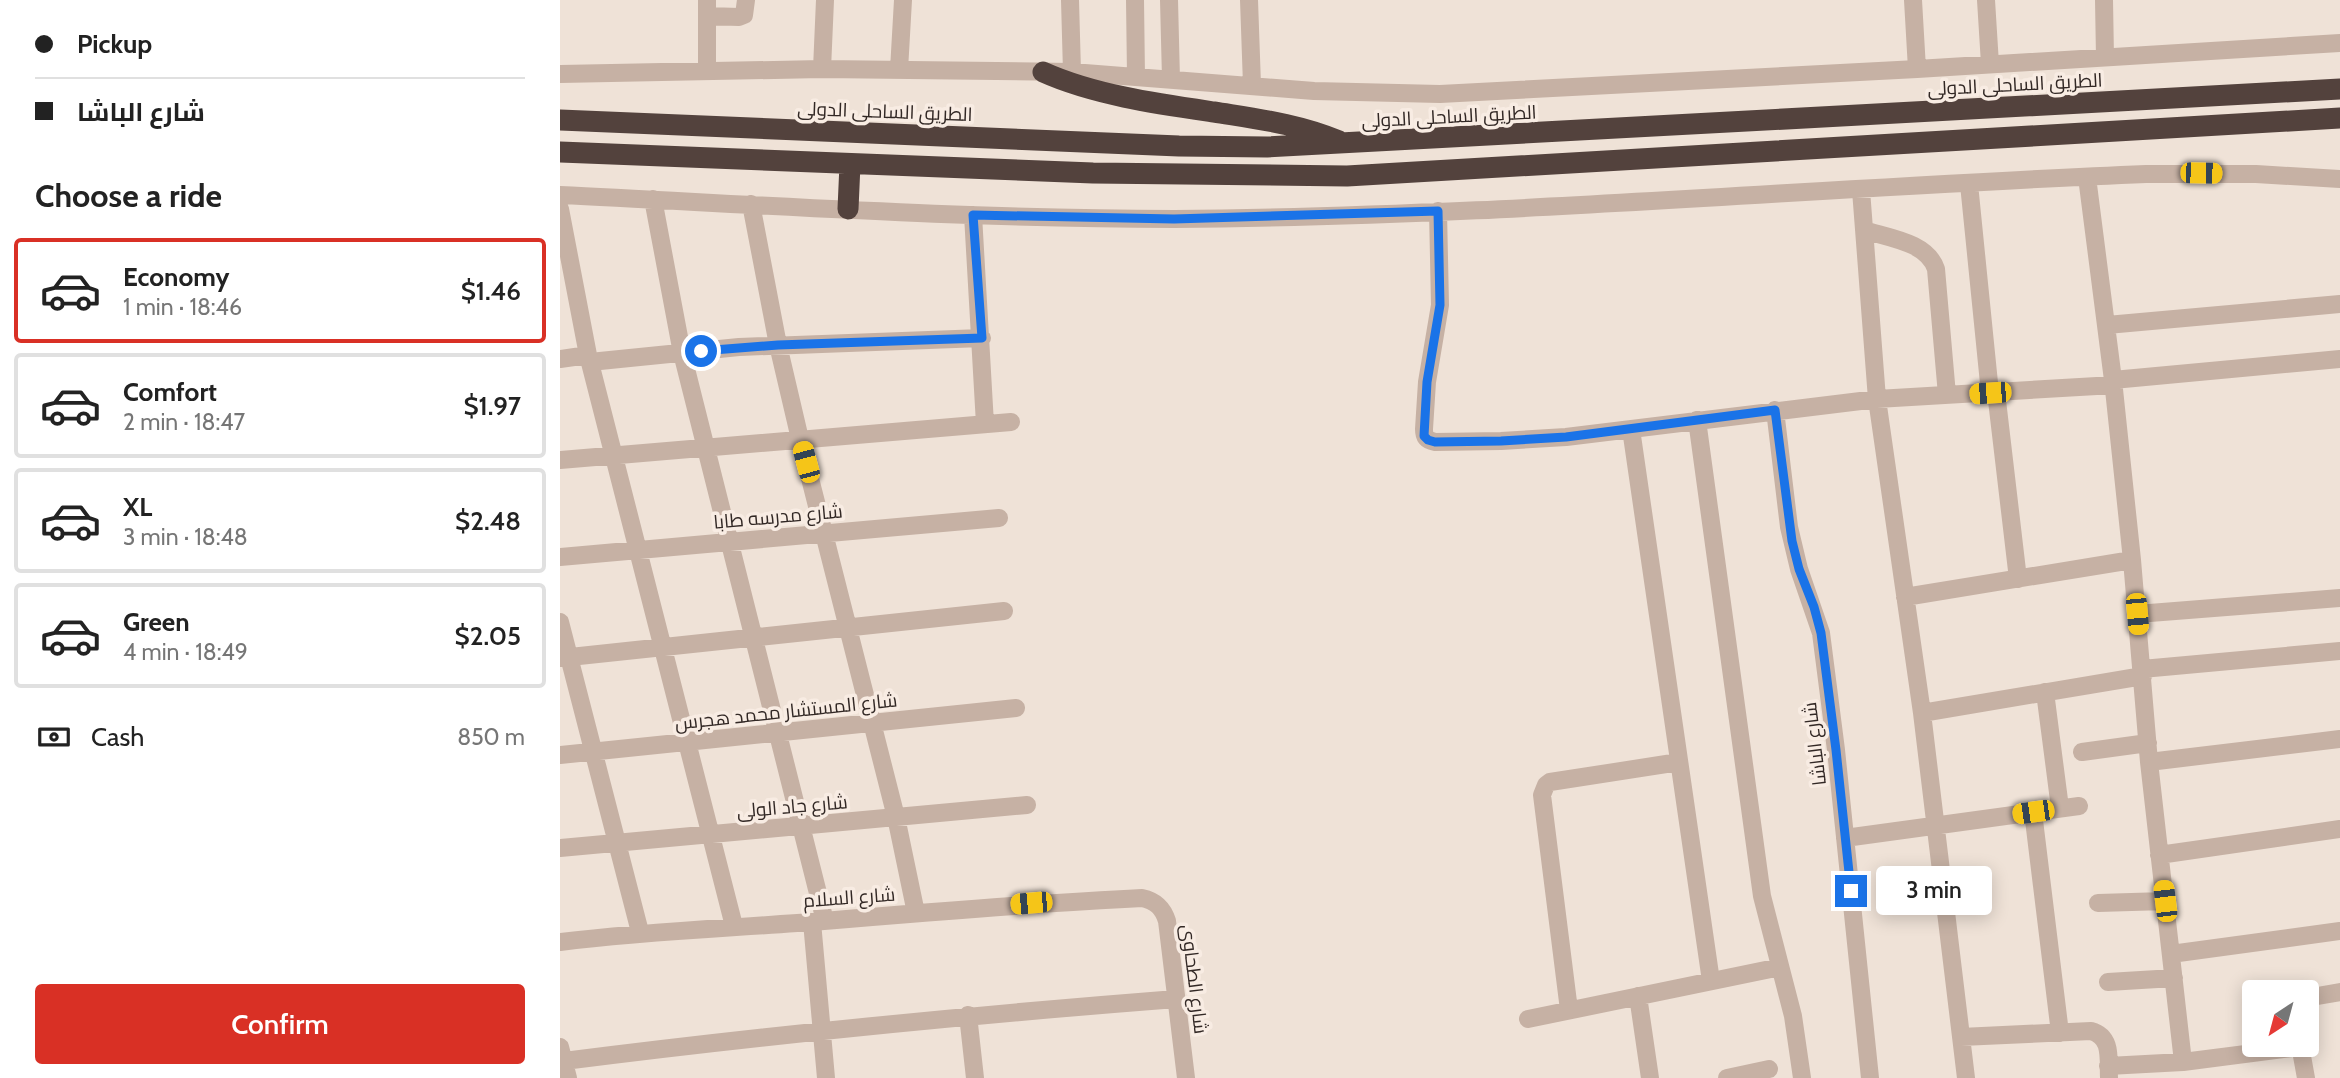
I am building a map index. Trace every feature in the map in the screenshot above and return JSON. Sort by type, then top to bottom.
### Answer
[{"type":"highway","points":[[1043,72],[1063,81],[1105,92],[1295,125],[1347,144]]},
{"type":"highway","name":"الطريق الساحلى الدولى","points":[[560,120],[1179,146],[1267,147],[2340,89]]},
{"type":"highway","points":[[560,152],[1163,175],[1347,176],[2340,118]]},
{"type":"highway","points":[[848,209],[850,164]]},
{"type":"street","points":[[707,71],[707,8],[738,17],[744,15],[746,0]]},
{"type":"street","points":[[821,69],[825,0]]},
{"type":"street","points":[[899,70],[903,0]]},
{"type":"street","points":[[1070,0],[1072,72]]},
{"type":"street","points":[[1135,0],[1136,76]]},
{"type":"street","points":[[1169,0],[1171,79]]},
{"type":"street","points":[[1249,0],[1252,85]]},
{"type":"street","points":[[1913,0],[1917,69]]},
{"type":"street","points":[[1986,0],[1990,64]]},
{"type":"street","points":[[2104,0],[2105,57]]},
{"type":"street","points":[[560,74],[821,69],[1072,72],[1339,92],[1440,94],[2340,43]]},
{"type":"street","points":[[560,195],[973,215],[1174,219],[1438,211],[2201,173],[2340,179]]},
{"type":"street","points":[[2087,177],[2107,325],[2132,560],[2159,855],[2174,978],[2192,1067]]},
{"type":"street","points":[[1969,184],[2018,579]]},
{"type":"street","points":[[1861,190],[1877,399],[1922,713],[1966,1078]]},
{"type":"street","points":[[653,199],[682,353],[802,826],[819,921],[826,1078]]},
{"type":"street","points":[[751,204],[778,345],[896,817],[916,913]]},
{"type":"street","points":[[560,209],[589,358],[612,454],[639,549],[734,926]]},
{"type":"street","points":[[1438,211],[1440,305],[1425,406],[1424,436],[1435,442],[1501,441],[1632,429],[1877,399],[2113,382],[2340,359]]},
{"type":"street","points":[[973,215],[985,424]]},
{"type":"street","points":[[1864,230],[1920,248],[1933,261],[1936,269],[1947,395]]},
{"type":"street","points":[[2107,325],[2340,304]]},
{"type":"street","points":[[560,359],[778,345],[982,338]]},
{"type":"street","name":"شارع الباشا","points":[[1775,410],[1789,527],[1799,569],[1821,633],[1870,1078]]},
{"type":"street","points":[[1697,421],[1762,896],[1793,1016],[1801,1078]]},
{"type":"street","points":[[560,460],[1011,422]]},
{"type":"street","points":[[1632,429],[1711,981]]},
{"type":"street","name":"شارع مدرسه طابا","points":[[560,557],[999,518]]},
{"type":"street","points":[[1905,597],[2132,560]]},
{"type":"street","points":[[2137,614],[2340,598]]},
{"type":"street","points":[[564,657],[1004,611]]},
{"type":"street","points":[[560,622],[564,657],[593,751],[640,932]]},
{"type":"street","points":[[1922,713],[2142,672],[2340,651]]},
{"type":"street","points":[[2045,692],[2060,808]]},
{"type":"street","name":"شارع المستشار محمد هجرس","points":[[560,755],[1016,708]]},
{"type":"street","points":[[2149,762],[2340,739]]},
{"type":"street","points":[[2082,752],[2148,743]]},
{"type":"street","points":[[1569,1010],[1542,794],[1544,789],[1550,782],[1679,762]]},
{"type":"street","name":"شارع جاد الولى","points":[[560,848],[1027,805]]},
{"type":"street","points":[[1845,838],[2079,806]]},
{"type":"street","points":[[2033,812],[2060,1032]]},
{"type":"street","points":[[2159,855],[2340,829]]},
{"type":"street","name":"شارع السلام","points":[[560,942],[640,932],[819,921],[1031,903],[1142,898]]},
{"type":"street","name":"شارع الطحاوى","points":[[1142,898],[1159,905],[1167,921],[1186,1078]]},
{"type":"street","points":[[2098,903],[2165,901]]},
{"type":"street","points":[[2171,954],[2340,931]]},
{"type":"street","points":[[1528,1019],[1780,967]]},
{"type":"street","points":[[2108,982],[2174,978]]},
{"type":"street","points":[[2319,996],[2340,992]]},
{"type":"street","points":[[1638,996],[1650,1078]]},
{"type":"street","points":[[564,1062],[823,1029],[1176,999]]},
{"type":"street","points":[[968,1015],[975,1078]]},
{"type":"street","points":[[1961,1037],[2060,1032],[2098,1033],[2104,1037],[2107,1045],[2108,1072],[2192,1067],[2243,1057]]},
{"type":"street","points":[[2302,1057],[2306,1078]]},
{"type":"street","points":[[1727,1078],[1769,1069]]},
{"type":"route","points":[[701,351],[778,345],[982,338],[973,215],[1174,219],[1438,211],[1440,305],[1427,382],[1424,436],[1428,440],[1501,441],[1566,437],[1775,410],[1789,527],[1799,569],[1821,633],[1851,891]]}]
